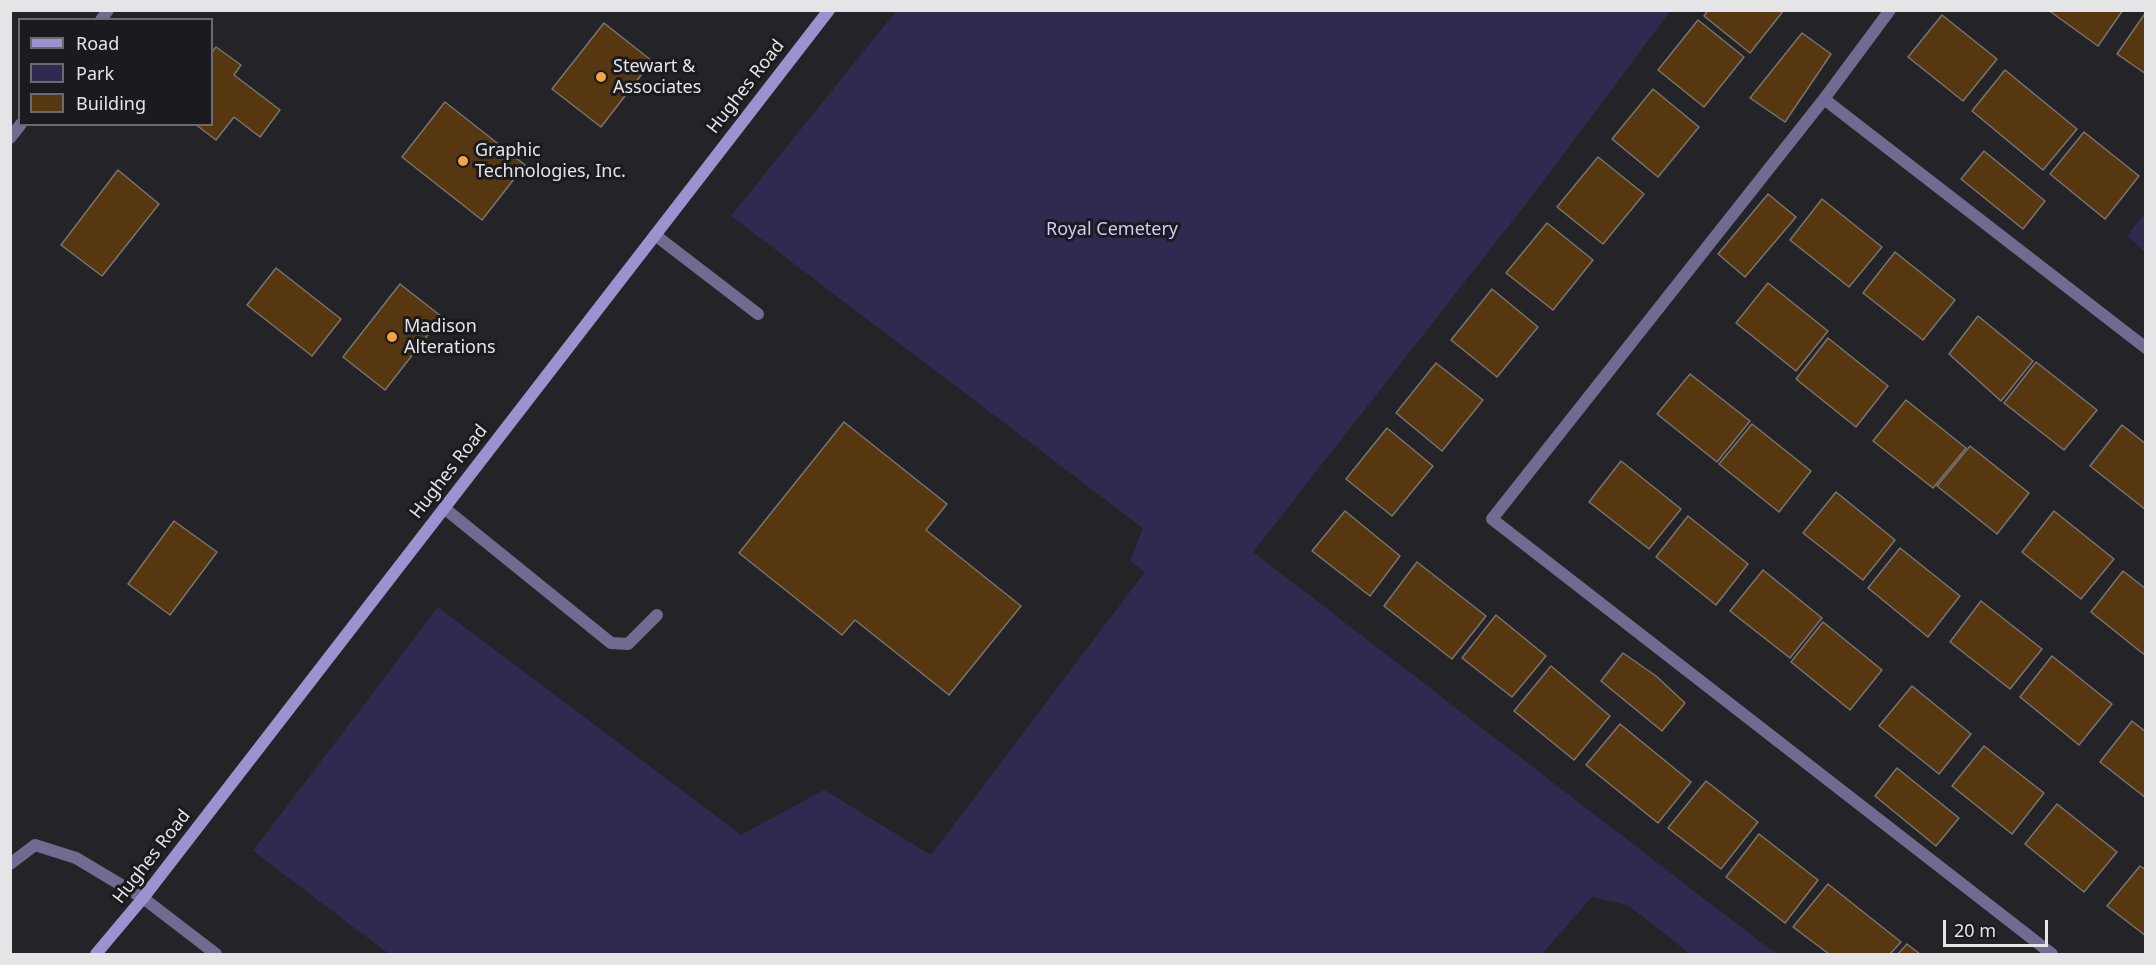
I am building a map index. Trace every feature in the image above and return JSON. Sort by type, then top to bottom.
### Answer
[{"type":"main road","name":"Hughes Road","points":[[96,954],[143,898],[829,10]]},
{"type":"street","points":[[1890,10],[1824,99],[1492,519],[2052,954]]},
{"type":"street","points":[[1824,99],[2145,348]]},
{"type":"street","points":[[10,138],[19,126]]},
{"type":"street","points":[[655,235],[758,314]]},
{"type":"street","points":[[444,508],[611,643],[628,644],[657,615]]},
{"type":"street","points":[[10,864],[34,844],[76,858],[143,898],[216,954]]},
{"type":"green space","name":"Royal Cemetery","points":[[897,10],[1670,11],[1539,187],[1253,552],[1776,954],[1690,954],[1628,905],[1592,897],[1542,954],[389,954],[253,851],[438,607],[741,835],[824,790],[931,855],[1145,572],[1130,561],[1143,528],[731,216]]},
{"type":"green space","points":[[2145,213],[2145,252],[2127,236]]},
{"type":"building","points":[[1708,10],[1784,10],[1750,53],[1704,16]]},
{"type":"building","points":[[2048,10],[2123,10],[2098,46]]},
{"type":"building","points":[[2146,12],[2146,74],[2117,54]]},
{"type":"building","points":[[1942,15],[1997,59],[1963,101],[1908,57]]},
{"type":"building","points":[[1698,20],[1744,57],[1704,107],[1658,70]]},
{"type":"building","name":"Stewart & Associates","points":[[604,23],[652,61],[601,127],[552,89]]},
{"type":"building","points":[[1802,33],[1831,54],[1785,122],[1750,98]]},
{"type":"building","points":[[216,47],[241,65],[234,75],[280,110],[260,137],[234,117],[216,140],[198,126],[213,126],[213,51]]},
{"type":"building","points":[[2005,70],[2077,129],[2043,170],[1972,111]]},
{"type":"building","points":[[1653,89],[1699,127],[1658,177],[1612,139]]},
{"type":"building","name":"Graphic Technologies, Inc.","points":[[445,102],[525,165],[482,220],[402,157]]},
{"type":"building","points":[[2084,132],[2139,176],[2105,219],[2050,174]]},
{"type":"building","points":[[1984,151],[2045,201],[2023,229],[1961,179]]},
{"type":"building","points":[[1598,157],[1644,194],[1603,244],[1557,207]]},
{"type":"building","points":[[118,170],[159,204],[102,276],[61,245]]},
{"type":"building","points":[[1768,194],[1796,217],[1745,277],[1718,254]]},
{"type":"building","points":[[1822,199],[1882,247],[1849,287],[1790,240]]},
{"type":"building","points":[[1547,223],[1593,260],[1553,310],[1506,273]]},
{"type":"building","points":[[1895,252],[1955,300],[1923,340],[1863,293]]},
{"type":"building","points":[[276,268],[341,319],[312,356],[247,305]]},
{"type":"building","points":[[1768,283],[1828,331],[1796,371],[1736,323]]},
{"type":"building","name":"Madison Alterations","points":[[400,284],[442,317],[385,390],[343,357]]},
{"type":"building","points":[[1492,289],[1538,327],[1497,377],[1451,340]]},
{"type":"building","points":[[1978,316],[2033,361],[2001,401],[1949,354]]},
{"type":"building","points":[[1828,338],[1888,386],[1856,427],[1796,379]]},
{"type":"building","points":[[2036,362],[2097,410],[2064,450],[2004,403]]},
{"type":"building","points":[[1436,363],[1483,400],[1442,451],[1396,413]]},
{"type":"building","points":[[1690,374],[1750,421],[1717,462],[1657,414]]},
{"type":"building","points":[[1906,400],[1966,448],[1933,488],[1873,441]]},
{"type":"building","points":[[844,422],[947,504],[926,530],[1021,606],[949,695],[855,620],[842,635],[739,553]]},
{"type":"building","points":[[1752,424],[1811,471],[1779,512],[1719,464]]},
{"type":"building","points":[[2122,425],[2146,444],[2146,510],[2090,466]]},
{"type":"building","points":[[1387,428],[1433,466],[1392,516],[1346,479]]},
{"type":"building","points":[[1970,446],[2029,493],[1997,534],[1937,486]]},
{"type":"building","points":[[1621,461],[1681,509],[1649,549],[1589,502]]},
{"type":"building","points":[[1836,492],[1895,540],[1863,580],[1803,533]]},
{"type":"building","points":[[1345,511],[1400,556],[1370,596],[1312,551]]},
{"type":"building","points":[[2054,511],[2114,559],[2081,599],[2022,552]]},
{"type":"building","points":[[1688,516],[1748,564],[1716,605],[1656,557]]},
{"type":"building","points":[[174,521],[217,552],[170,615],[128,584]]},
{"type":"building","points":[[1900,548],[1960,596],[1928,637],[1868,588]]},
{"type":"building","points":[[1417,562],[1486,616],[1452,659],[1384,606]]},
{"type":"building","points":[[1763,570],[1822,618],[1790,658],[1730,611]]},
{"type":"building","points":[[2123,571],[2146,589],[2146,656],[2091,612]]},
{"type":"building","points":[[1981,601],[2042,649],[2010,689],[1950,642]]},
{"type":"building","points":[[1496,615],[1546,656],[1512,697],[1462,658]]},
{"type":"building","points":[[1823,622],[1882,670],[1850,710],[1791,662]]},
{"type":"building","points":[[1623,653],[1656,676],[1685,703],[1662,731],[1601,681]]},
{"type":"building","points":[[2052,656],[2112,704],[2079,745],[2020,697]]},
{"type":"building","points":[[1551,666],[1610,716],[1574,760],[1514,711]]},
{"type":"building","points":[[1912,686],[1971,734],[1939,774],[1879,726]]},
{"type":"building","points":[[2132,721],[2146,732],[2146,798],[2100,762]]},
{"type":"building","points":[[1620,724],[1691,782],[1658,823],[1586,765]]},
{"type":"building","points":[[1984,746],[2044,793],[2012,834],[1952,786]]},
{"type":"building","points":[[1897,768],[1959,818],[1936,846],[1875,796]]},
{"type":"building","points":[[1706,781],[1758,822],[1721,869],[1668,828]]},
{"type":"building","points":[[2057,804],[2117,852],[2084,892],[2025,844]]},
{"type":"building","points":[[1759,834],[1818,880],[1785,923],[1726,877]]},
{"type":"building","points":[[2140,866],[2146,870],[2146,936],[2107,906]]},
{"type":"building","points":[[1828,884],[1901,942],[1890,954],[1829,954],[1793,927]]},
{"type":"building","points":[[1907,944],[1920,954],[1898,954]]},
{"type":"place","name":"Stewart & Associates","points":[[601,77]]},
{"type":"place","name":"Graphic Technologies, Inc.","points":[[463,161]]},
{"type":"place","name":"Madison Alterations","points":[[392,337]]}]
